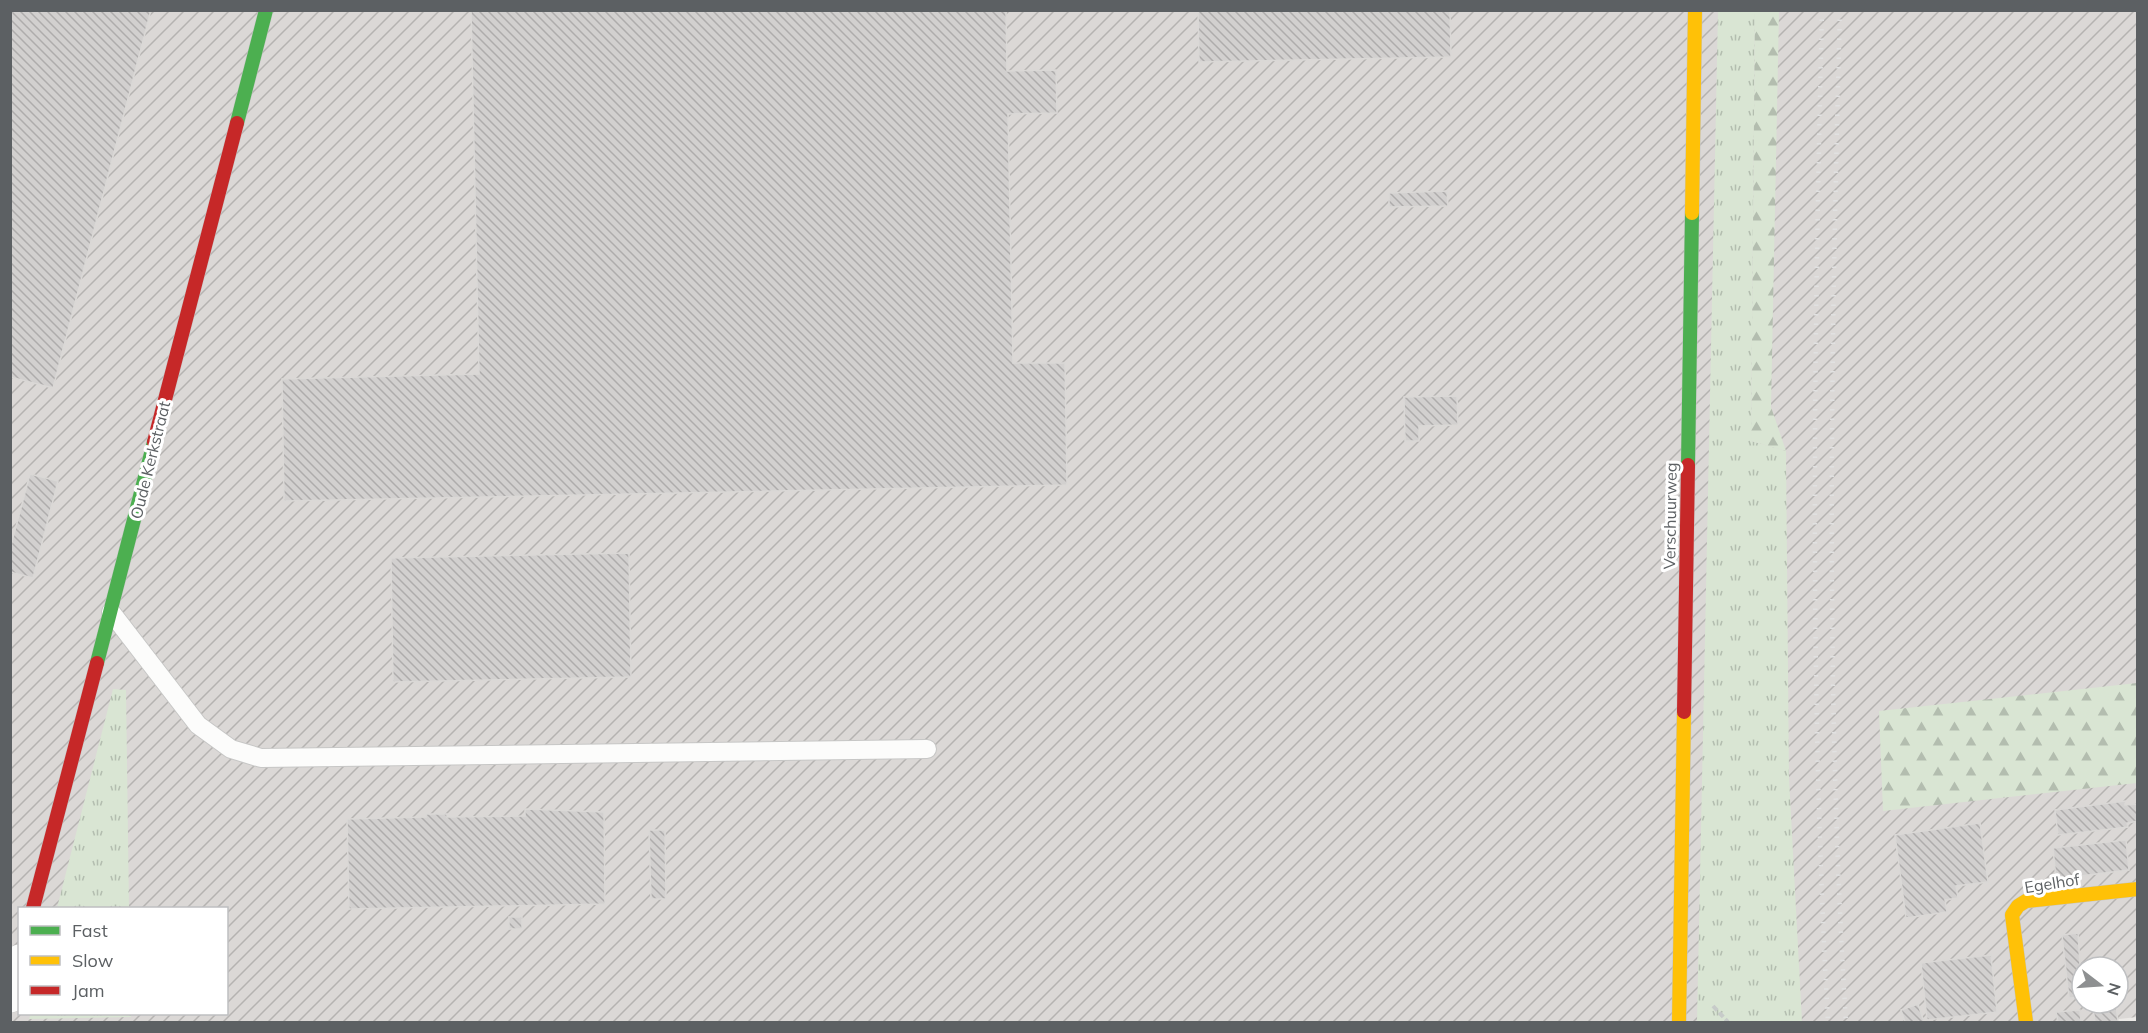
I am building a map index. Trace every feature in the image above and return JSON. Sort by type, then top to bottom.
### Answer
[{"type":"street","name":"Oude Kerkstraat","points":[[34,907],[266,10]]},
{"type":"street","name":"Verschuurweg","points":[[1679,1023],[1695,10]]},
{"type":"street","name":"Egelhof","points":[[2026,1023],[2012,915],[2018,906],[2026,901],[2138,889]]},
{"type":"street","points":[[10,996],[18,968]]},
{"type":"lane","points":[[111,612],[198,725],[231,749],[261,758],[927,748]]},
{"type":"shaded area","points":[[10,11],[2137,11],[2137,1017],[2092,1022],[11,1022]]},
{"type":"green space","points":[[1718,11],[1755,11],[1751,441],[1786,451],[1789,778],[1802,1022],[1697,1022]]},
{"type":"green space","points":[[1755,11],[1779,11],[1771,407],[1786,451],[1751,441]]},
{"type":"green space","points":[[2137,683],[2137,783],[1883,811],[1879,711]]},
{"type":"green space","points":[[113,689],[126,690],[129,907],[57,907]]},
{"type":"green space","points":[[31,1015],[131,1015],[131,1017],[29,1019]]},
{"type":"building","points":[[10,10],[151,10],[53,388],[10,377]]},
{"type":"building","points":[[471,10],[1006,10],[1007,71],[1056,70],[1057,113],[1008,114],[1013,363],[1065,363],[1067,485],[284,501],[282,379],[479,374]]},
{"type":"building","points":[[1198,10],[1450,10],[1451,57],[1199,62]]},
{"type":"building","points":[[1447,191],[1448,206],[1389,207],[1389,193]]},
{"type":"building","points":[[1457,396],[1458,425],[1419,426],[1419,441],[1405,441],[1404,397]]},
{"type":"building","points":[[30,474],[58,481],[33,578],[10,572],[10,549]]},
{"type":"building","points":[[629,553],[631,677],[393,682],[391,558]]},
{"type":"building","points":[[2125,801],[2125,805],[2138,804],[2138,821],[2127,823],[2128,827],[2058,835],[2055,810]]},
{"type":"building","points":[[525,809],[604,812],[605,904],[349,909],[347,819],[426,817],[426,814],[447,814],[447,817],[525,816]]},
{"type":"building","points":[[1980,823],[1988,882],[1956,886],[1958,898],[1945,900],[1947,912],[1906,918],[1895,835]]},
{"type":"building","points":[[649,830],[665,830],[666,899],[651,899]]},
{"type":"building","points":[[2126,840],[2129,870],[2056,879],[2053,848]]},
{"type":"building","points":[[509,917],[522,917],[522,929],[509,929]]},
{"type":"building","points":[[2078,933],[2079,955],[2070,955],[2070,998],[2069,998],[2062,935]]},
{"type":"building","points":[[1991,955],[1997,1012],[1927,1020],[1921,963]]},
{"type":"building","points":[[1918,1004],[1924,1022],[1905,1022],[1901,1010]]},
{"type":"building","points":[[2070,1011],[2070,1015],[2080,1015],[2081,1022],[2058,1022],[2056,1012]]},
{"type":"building","points":[[2094,1015],[2117,1015],[2118,1022],[2095,1022]]},
{"type":"railway","points":[[1822,10],[1815,516],[1818,769],[1828,1022]]},
{"type":"railway","points":[[1840,10],[1832,390],[1832,643],[1839,896],[1846,1022]]},
{"type":"traffic: fast","points":[[237,123],[266,10]]},
{"type":"traffic: fast","points":[[1688,465],[1692,213]]},
{"type":"traffic: fast","points":[[97,663],[154,442]]},
{"type":"traffic: slow","points":[[1692,213],[1695,10]]},
{"type":"traffic: slow","points":[[1679,1022],[1684,712]]},
{"type":"traffic: slow","points":[[2026,1022],[2012,915],[2018,906],[2026,901],[2138,889]]},
{"type":"traffic: jam","points":[[154,442],[237,123]]},
{"type":"traffic: jam","points":[[1684,712],[1688,465]]},
{"type":"traffic: jam","points":[[33,907],[97,663]]}]
